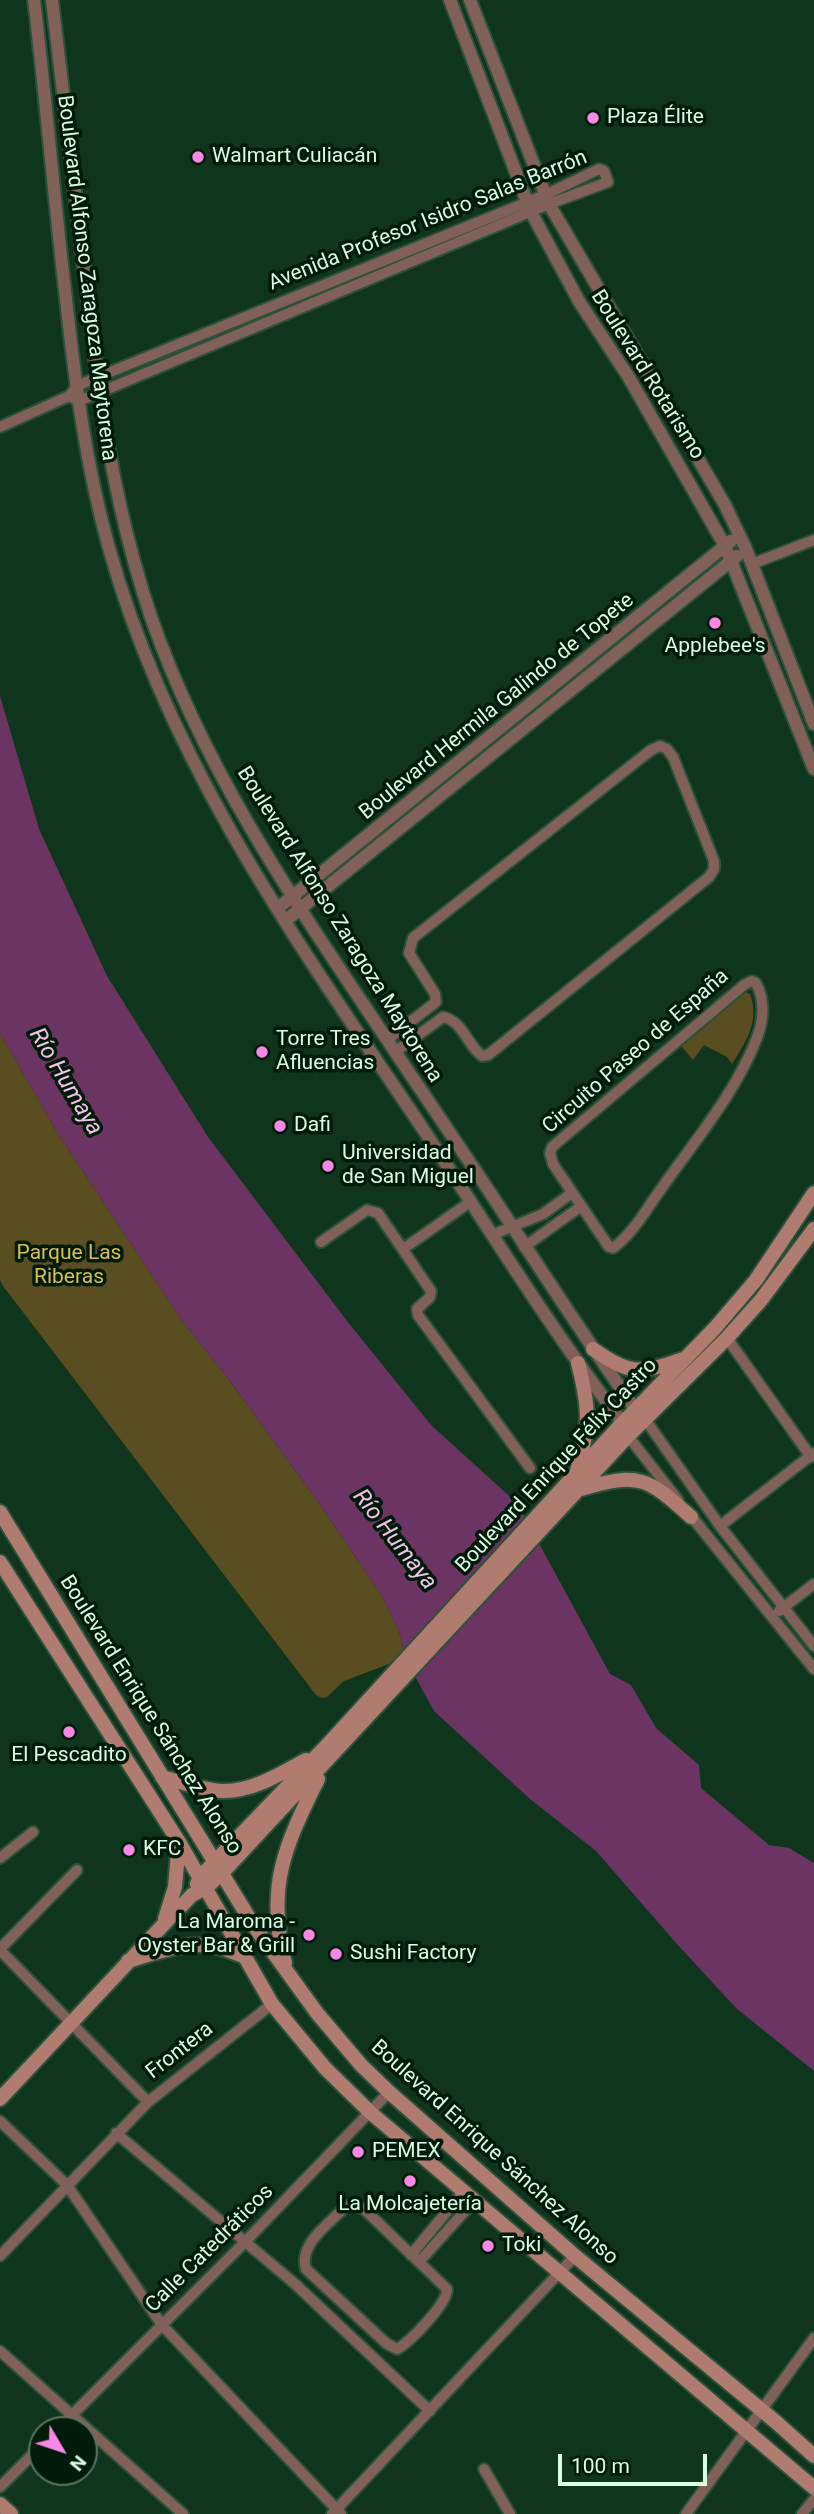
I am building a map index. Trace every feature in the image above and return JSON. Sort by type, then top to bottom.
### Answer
[{"type":"main road","name":"Boulevard Enrique Félix Castro","points":[[640,1414],[756,1280],[810,1211],[814,1193]]},
{"type":"main road","name":"Boulevard Enrique Félix Castro","points":[[203,1882],[322,1759],[625,1429],[727,1338],[761,1300],[814,1229]]},
{"type":"main road","points":[[593,1349],[616,1365],[631,1370],[656,1369],[687,1357]]},
{"type":"main road","points":[[578,1363],[588,1410],[578,1482],[636,1480],[661,1489],[691,1517]]},
{"type":"main road","name":"Boulevard Enrique Sánchez Alonso","points":[[0,1512],[254,1926],[339,2040],[389,2092],[575,2256],[814,2456]]},
{"type":"main road","name":"Boulevard Enrique Sánchez Alonso","points":[[0,1562],[179,1842],[272,2004],[325,2068],[370,2113],[814,2488]]},
{"type":"main road","points":[[162,1777],[225,1791],[246,1788],[322,1759]]},
{"type":"main road","points":[[288,1975],[277,1934],[278,1879],[284,1854],[322,1759]]},
{"type":"main road","points":[[164,1924],[176,1887],[179,1842]]},
{"type":"main road","points":[[0,2099],[203,1882]]},
{"type":"main road","points":[[127,1962],[161,1951],[198,1945],[216,1946],[243,1956]]},
{"type":"main road","points":[[0,2504],[11,2514]]},
{"type":"street","name":"Boulevard Alfonso Zaragoza Maytorena","points":[[34,0],[75,395],[107,543],[154,680],[203,784],[285,921],[470,1202],[625,1429],[691,1517],[814,1669]]},
{"type":"street","name":"Boulevard Alfonso Zaragoza Maytorena","points":[[52,0],[87,307],[107,443],[128,541],[172,672],[231,797],[300,909],[593,1349],[720,1526],[814,1646]]},
{"type":"street","name":"Boulevard Rotarismo","points":[[450,0],[529,207],[580,303],[628,376],[725,546],[814,769]]},
{"type":"street","name":"Boulevard Rotarismo","points":[[470,0],[547,199],[740,534],[814,724]]},
{"type":"street","name":"Avenida Profesor Isidro Salas Barrón","points":[[75,395],[99,393],[547,199],[599,169],[606,174],[608,182],[547,199]]},
{"type":"street","name":"Avenida Profesor Isidro Salas Barrón","points":[[0,427],[75,395],[98,377],[529,207]]},
{"type":"street","name":"Boulevard Hermila Galindo de Topete","points":[[278,908],[740,534]]},
{"type":"street","points":[[752,564],[814,540]]},
{"type":"street","name":"Boulevard Hermila Galindo de Topete","points":[[285,921],[746,549]]},
{"type":"street","points":[[154,680],[172,672]]},
{"type":"street","points":[[387,1040],[436,1002],[435,993],[410,953],[413,938],[650,750],[660,746],[667,749],[673,757],[714,861],[714,869],[709,877],[488,1055],[478,1053],[457,1024],[443,1017],[395,1052]]},
{"type":"street","name":"Circuito Paseo de España","points":[[752,981],[757,983],[762,995],[762,1016],[748,1057],[711,1118],[621,1241],[613,1248],[609,1247],[572,1193],[550,1158],[552,1147],[744,985],[752,981]]},
{"type":"street","points":[[492,1234],[543,1214],[572,1193]]},
{"type":"street","points":[[403,1249],[470,1202]]},
{"type":"street","points":[[524,1247],[580,1207]]},
{"type":"street","points":[[321,1242],[371,1209],[378,1213],[431,1291],[429,1297],[417,1309],[418,1315],[530,1468]]},
{"type":"street","points":[[543,1214],[552,1227]]},
{"type":"street","points":[[720,1526],[812,1455],[727,1338]]},
{"type":"street","points":[[771,1618],[814,1584]]},
{"type":"street","points":[[0,1858],[33,1832]]},
{"type":"street","points":[[77,1870],[0,1949],[148,2102]]},
{"type":"street","name":"Frontera","points":[[0,2256],[148,2102],[272,2004]]},
{"type":"street","name":"Calle Catedráticos","points":[[71,2416],[244,2243],[389,2092]]},
{"type":"street","points":[[0,2121],[67,2185],[162,2325],[337,2512],[575,2256]]},
{"type":"street","points":[[116,2133],[294,2283],[430,2411]]},
{"type":"street","points":[[415,2258],[469,2196]]},
{"type":"street","points":[[352,2205],[364,2209],[415,2258],[443,2284],[448,2296],[407,2343],[397,2349],[376,2334],[306,2269],[304,2261],[307,2247],[345,2207],[352,2205]]},
{"type":"street","points":[[685,2514],[814,2338]]},
{"type":"street","points":[[0,2351],[71,2416]]},
{"type":"street","points":[[98,2440],[183,2514]]},
{"type":"street","points":[[0,2487],[28,2459]]},
{"type":"street","points":[[484,2469],[510,2514]]},
{"type":"street","points":[[802,2514],[814,2499]]},
{"type":"green space","points":[[745,992],[750,994],[753,1004],[752,1022],[732,1064],[727,1057],[704,1045],[693,1060],[681,1046]]},
{"type":"green space","name":"Parque Las Riberas","points":[[0,1033],[57,1132],[183,1322],[227,1377],[321,1506],[382,1596],[399,1631],[405,1658],[344,1681],[327,1697],[316,1695],[3,1286],[0,1280]]},
{"type":"water","name":"Río Humaya","points":[[0,696],[39,829],[107,976],[208,1137],[347,1321],[431,1425],[517,1503],[610,1674],[631,1685],[656,1728],[699,1765],[701,1788],[769,1845],[789,1848],[814,1863],[814,2071],[736,2008],[596,1851],[530,1799],[434,1711],[405,1658],[399,1631],[382,1596],[321,1506],[227,1377],[183,1322],[57,1132],[0,1033]]},
{"type":"place","name":"Plaza Élite","points":[[593,118]]},
{"type":"place","name":"Walmart Culiacán","points":[[198,157]]},
{"type":"place","name":"Applebee's","points":[[715,623]]},
{"type":"place","name":"Torre Tres Afluencias","points":[[262,1052]]},
{"type":"place","name":"Dafi","points":[[280,1126]]},
{"type":"place","name":"Universidad de San Miguel","points":[[328,1166]]},
{"type":"place","name":"El Pescadito","points":[[69,1732]]},
{"type":"place","name":"KFC","points":[[129,1850]]},
{"type":"place","name":"La Maroma - Oyster Bar & Grill","points":[[309,1935]]},
{"type":"place","name":"Sushi Factory","points":[[336,1954]]},
{"type":"place","name":"PEMEX","points":[[358,2152]]},
{"type":"place","name":"La Molcajetería","points":[[410,2181]]},
{"type":"place","name":"Toki","points":[[488,2246]]}]
